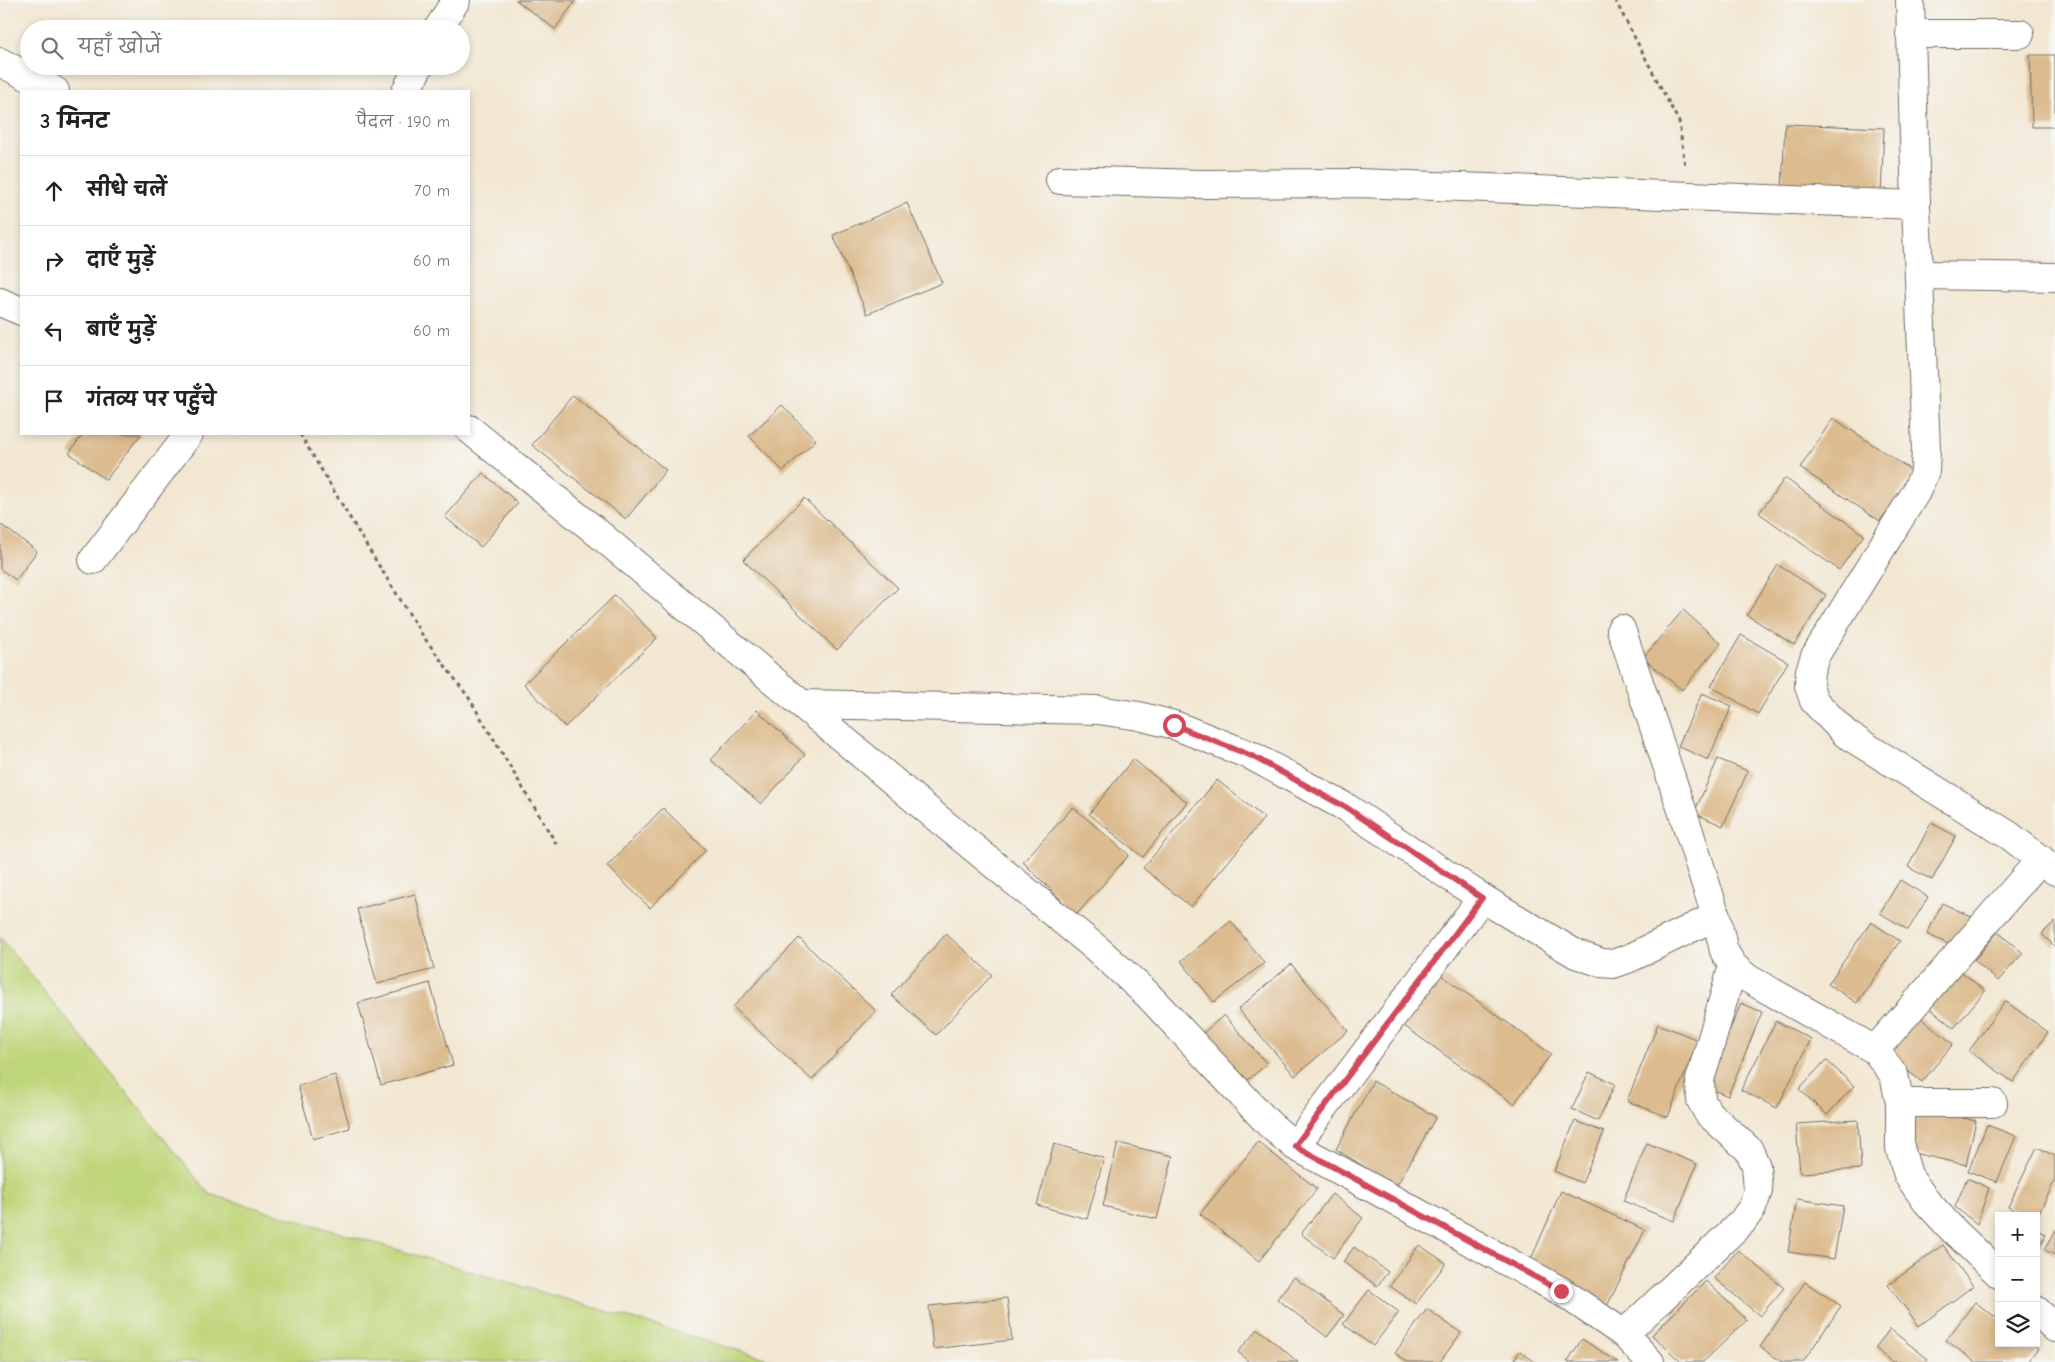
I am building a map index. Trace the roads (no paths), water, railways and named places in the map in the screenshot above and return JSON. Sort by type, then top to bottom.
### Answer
[{"type":"street","points":[[444,20],[456,0]]},
{"type":"street","points":[[1875,1050],[2048,865],[2010,836],[1846,734],[1814,701],[1809,686],[1810,671],[1815,656],[1916,492],[1925,471],[1926,449],[1910,0]]},
{"type":"street","points":[[1910,34],[2020,34]]},
{"type":"street","points":[[0,62],[20,73]]},
{"type":"street","points":[[25,75],[53,90]]},
{"type":"street","points":[[407,90],[414,75]]},
{"type":"street","points":[[1060,180],[1200,184],[1358,183],[1916,205]]},
{"type":"street","points":[[1920,275],[2055,277]]},
{"type":"street","points":[[0,302],[20,310]]},
{"type":"street","points":[[470,430],[593,529],[936,817],[1096,948],[1147,994],[1269,1124],[1295,1146],[1561,1291],[1624,1334],[1650,1362]]},
{"type":"street","points":[[93,560],[188,435]]},
{"type":"street","points":[[1621,629],[1663,751],[1716,916],[1724,951],[1733,966],[1747,978],[1875,1050],[1894,1075],[1900,1103],[1900,1148],[1908,1175],[1926,1201],[1995,1270]]},
{"type":"street","points":[[802,704],[1098,710],[1138,716],[1174,725],[1252,756],[1347,808],[1482,898],[1576,954],[1602,963],[1613,964],[1630,958],[1716,916]]},
{"type":"street","points":[[1295,1146],[1482,898]]},
{"type":"street","points":[[1624,1334],[1742,1222],[1752,1208],[1758,1191],[1756,1166],[1748,1150],[1708,1113],[1701,1100],[1700,1080],[1733,966]]},
{"type":"street","points":[[1900,1103],[1993,1103]]},
{"type":"street","points":[[2040,1314],[2055,1328]]}]
